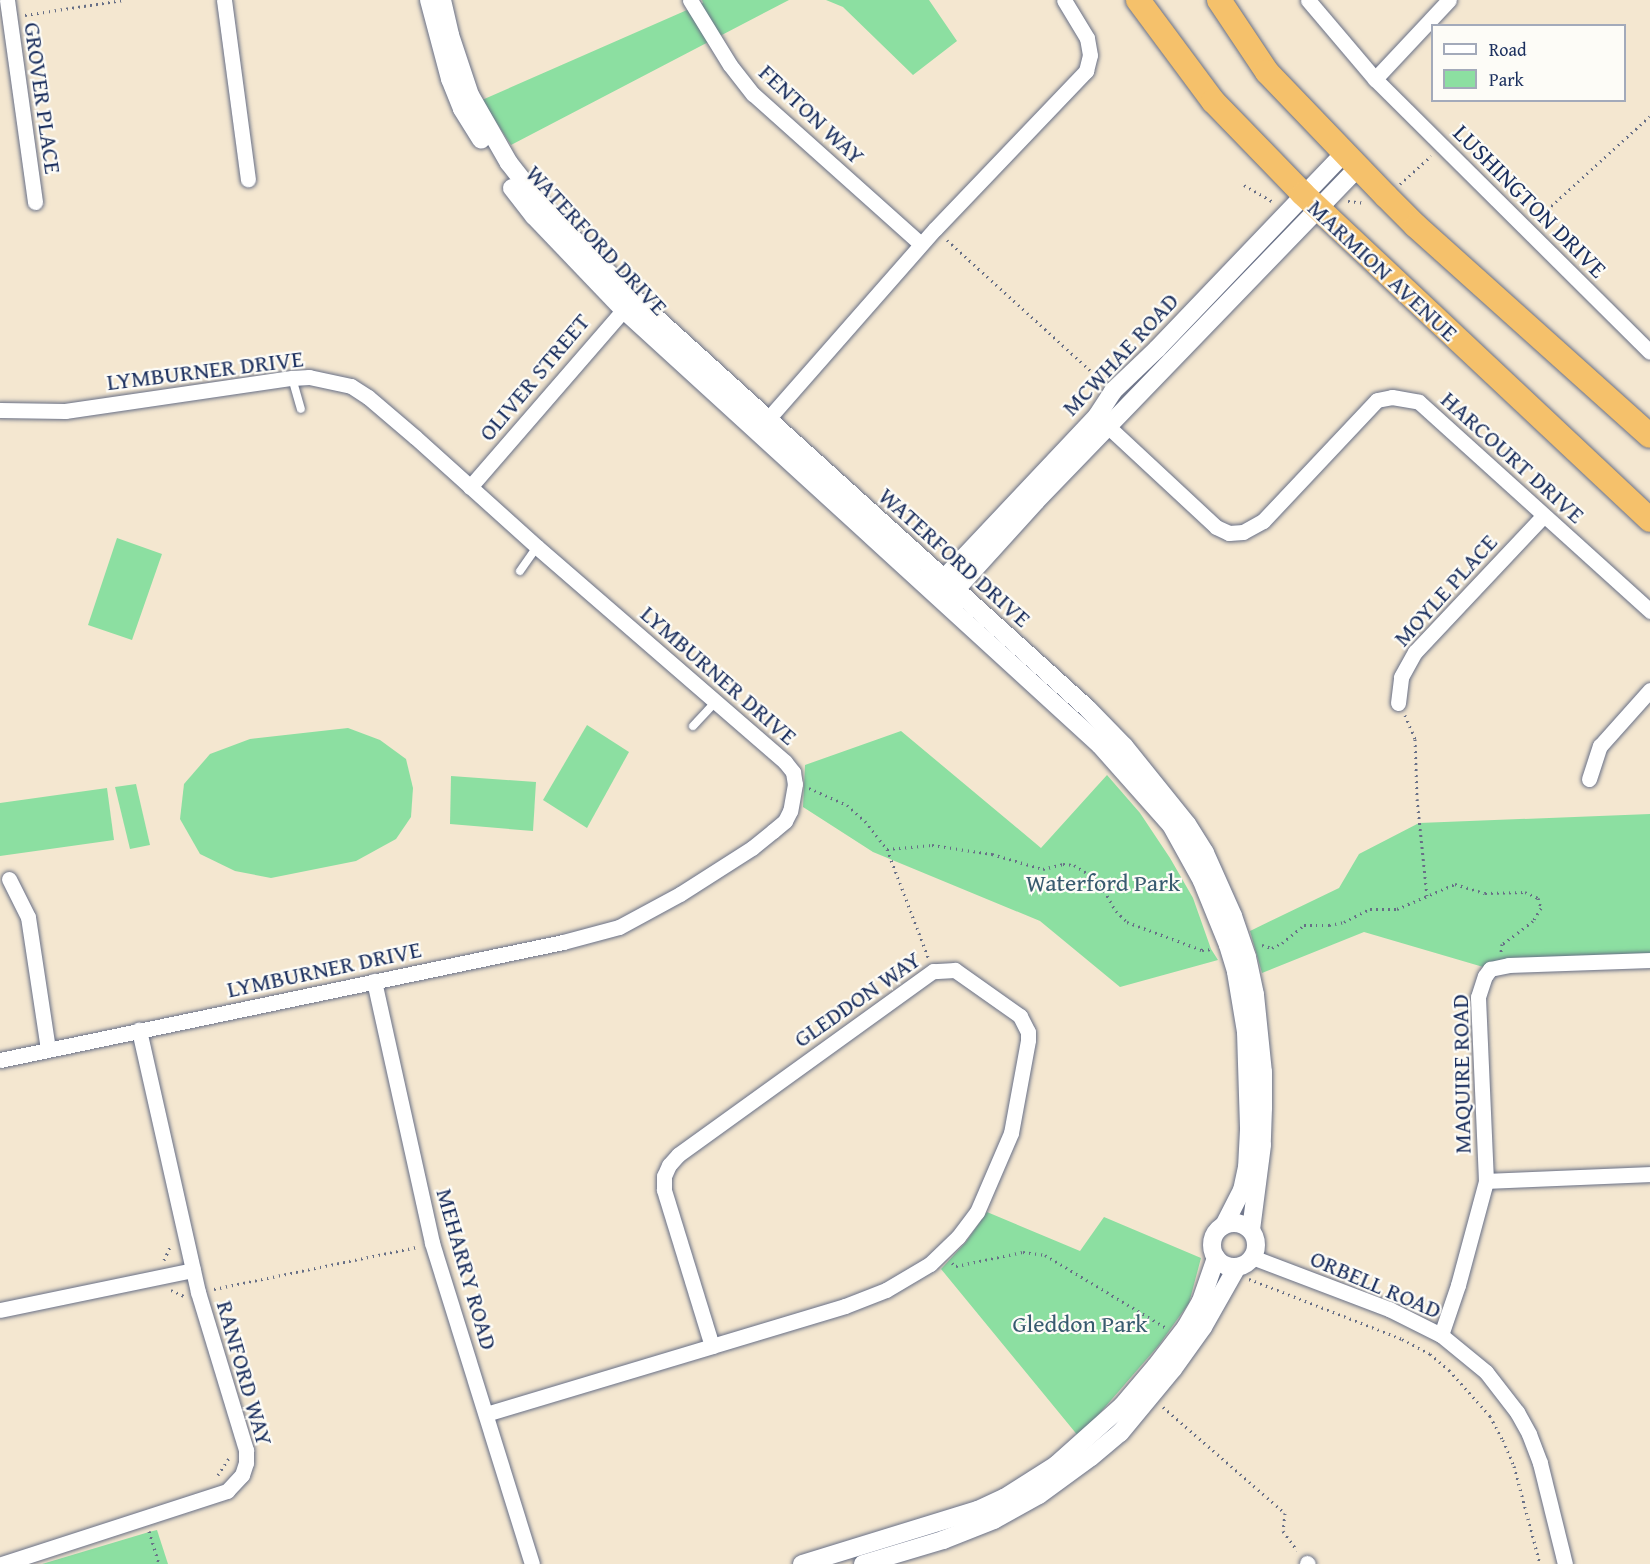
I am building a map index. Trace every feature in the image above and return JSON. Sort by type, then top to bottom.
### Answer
[{"type":"highway","name":"MARMION AVENUE","points":[[1138,0],[1213,101],[1310,201],[1650,520]]},
{"type":"highway","points":[[1219,0],[1267,72],[1416,226],[1650,436]]},
{"type":"street","name":"GROVER PLACE","points":[[9,0],[12,38],[35,202]]},
{"type":"street","points":[[0,2],[9,0]]},
{"type":"street","points":[[224,0],[248,179]]},
{"type":"street","name":"WATERFORD DRIVE","points":[[429,0],[438,41],[462,109],[493,161],[534,216],[628,304],[945,589],[1088,709],[1169,798],[1205,853],[1255,995],[1263,1072],[1262,1144],[1251,1230]]},
{"type":"street","name":"WATERFORD DRIVE","points":[[442,0],[450,34],[471,95],[509,164],[552,218],[628,304]]},
{"type":"street","name":"FENTON WAY","points":[[690,0],[718,48],[753,93],[921,244]]},
{"type":"street","points":[[763,425],[921,244],[1086,71],[1089,55],[1087,38],[1065,0]]},
{"type":"street","name":"LUSHINGTON DRIVE","points":[[1308,0],[1375,79],[1650,352]]},
{"type":"street","points":[[1375,79],[1449,0]]},
{"type":"street","name":"MCWHAE ROAD","points":[[1102,421],[1113,391],[1352,160]]},
{"type":"street","name":"MCWHAE ROAD","points":[[945,589],[1035,501],[1102,421],[1310,201]]},
{"type":"street","name":"OLIVER STREET","points":[[470,487],[628,304]]},
{"type":"street","name":"LYMBURNER DRIVE","points":[[0,410],[65,411],[292,378],[309,377],[351,386],[368,397],[785,762],[793,772],[795,784],[790,811],[785,820],[773,831],[743,854],[639,918],[574,939],[0,1060]]},
{"type":"street","name":"HARCOURT DRIVE","points":[[1102,421],[1216,527],[1229,533],[1243,532],[1263,521],[1377,400],[1392,397],[1419,402],[1650,611]]},
{"type":"street","name":"MOYLE PLACE","points":[[1398,703],[1401,677],[1415,652],[1543,516]]},
{"type":"street","points":[[1589,779],[1600,746],[1650,690]]},
{"type":"street","points":[[9,879],[28,916],[48,1050]]},
{"type":"street","name":"WATERFORD DRIVE","points":[[1225,1224],[1242,1190],[1249,1130],[1246,1032],[1236,972],[1235,943]]},
{"type":"street","points":[[1499,966],[1650,960]]},
{"type":"street","name":"MAQUIRE ROAD","points":[[1441,1335],[1458,1285],[1486,1181],[1478,997],[1485,976],[1490,969],[1499,966]]},
{"type":"street","name":"GLEDDON WAY","points":[[486,1414],[712,1346],[867,1298],[914,1274],[941,1255],[958,1237],[984,1200],[1011,1133],[1028,1032],[1020,1016],[955,970],[933,970],[678,1155],[669,1165],[664,1176],[664,1190],[712,1346]]},
{"type":"street","name":"MEHARRY ROAD","points":[[374,981],[432,1243],[532,1564]]},
{"type":"street","name":"RANFORD WAY","points":[[3,1564],[227,1491],[242,1475],[246,1463],[246,1450],[198,1292],[139,1030]]},
{"type":"street","points":[[1486,1181],[1650,1174]]},
{"type":"street","points":[[802,1564],[881,1555],[943,1540],[1016,1509],[1058,1482],[1106,1446],[1152,1397],[1243,1269],[1256,1243],[1251,1230],[1239,1223],[1225,1224],[1212,1239],[1213,1252],[1216,1258],[1225,1265],[1243,1269]]},
{"type":"street","points":[[863,1564],[1004,1498],[1076,1450],[1122,1406],[1186,1327],[1207,1290],[1216,1258]]},
{"type":"street","name":"ORBELL ROAD","points":[[1243,1269],[1389,1309],[1441,1335],[1486,1372],[1517,1412],[1540,1463],[1566,1561]]},
{"type":"street","points":[[0,1310],[194,1270]]},
{"type":"lane","points":[[292,378],[301,409]]},
{"type":"lane","points":[[520,571],[537,547]]},
{"type":"lane","points":[[693,726],[716,701]]},
{"type":"path","points":[[12,38],[19,35],[21,18],[29,13],[123,0]]},
{"type":"path","points":[[1527,229],[1650,116]]},
{"type":"path","points":[[935,229],[1113,391]]},
{"type":"path","points":[[1398,703],[1407,718],[1414,739],[1426,895]]},
{"type":"path","points":[[795,784],[847,805],[865,821],[887,849],[933,970]]},
{"type":"path","points":[[887,849],[932,845],[992,854],[1043,869],[1063,864],[1074,865],[1098,880],[1116,911],[1127,922],[1202,950],[1235,943],[1252,936],[1262,945],[1272,948],[1282,943],[1304,924],[1329,925],[1344,922],[1370,909],[1397,909],[1455,884],[1485,893],[1525,892],[1538,898],[1541,908],[1533,921],[1502,944],[1499,966]]},
{"type":"path","points":[[198,1292],[432,1243]]},
{"type":"path","points":[[941,1255],[956,1266],[1023,1252],[1045,1255],[1165,1327]]},
{"type":"path","points":[[1243,1269],[1248,1279],[1402,1339],[1430,1354],[1449,1370],[1490,1416],[1503,1440],[1514,1466],[1540,1564]]},
{"type":"path","points":[[183,1296],[186,1308]]},
{"type":"path","points":[[1152,1397],[1285,1513],[1283,1531],[1308,1564]]},
{"type":"path","points":[[214,1482],[232,1455]]},
{"type":"path","points":[[145,1518],[159,1564]]},
{"type":"green space","points":[[702,0],[789,0],[511,145],[482,100],[703,3]]},
{"type":"green space","points":[[826,0],[929,0],[957,41],[913,75],[843,7]]},
{"type":"green space","points":[[117,538],[162,554],[132,640],[88,625]]},
{"type":"green space","points":[[587,725],[629,752],[587,828],[543,800]]},
{"type":"green space","points":[[348,728],[380,740],[406,759],[413,788],[411,817],[396,839],[356,861],[271,878],[235,871],[200,854],[180,819],[184,784],[210,754],[250,739]]},
{"type":"green space","name":"Waterford Park","points":[[901,731],[1041,848],[1107,775],[1140,813],[1170,858],[1193,898],[1211,949],[1218,960],[1120,987],[1040,921],[873,852],[803,807],[805,765]]},
{"type":"green space","points":[[451,776],[536,782],[533,831],[450,824]]},
{"type":"green space","points":[[136,784],[150,845],[130,849],[115,787]]},
{"type":"green space","points":[[107,788],[114,840],[0,856],[0,803]]},
{"type":"green space","points":[[1650,814],[1650,953],[1490,969],[1364,932],[1262,973],[1250,931],[1339,888],[1359,854],[1419,823]]},
{"type":"green space","name":"Gleddon Park","points":[[987,1212],[1080,1251],[1104,1217],[1201,1258],[1189,1303],[1159,1345],[1079,1437],[941,1269],[966,1242]]},
{"type":"green space","points":[[157,1530],[168,1564],[42,1564],[149,1532]]}]
